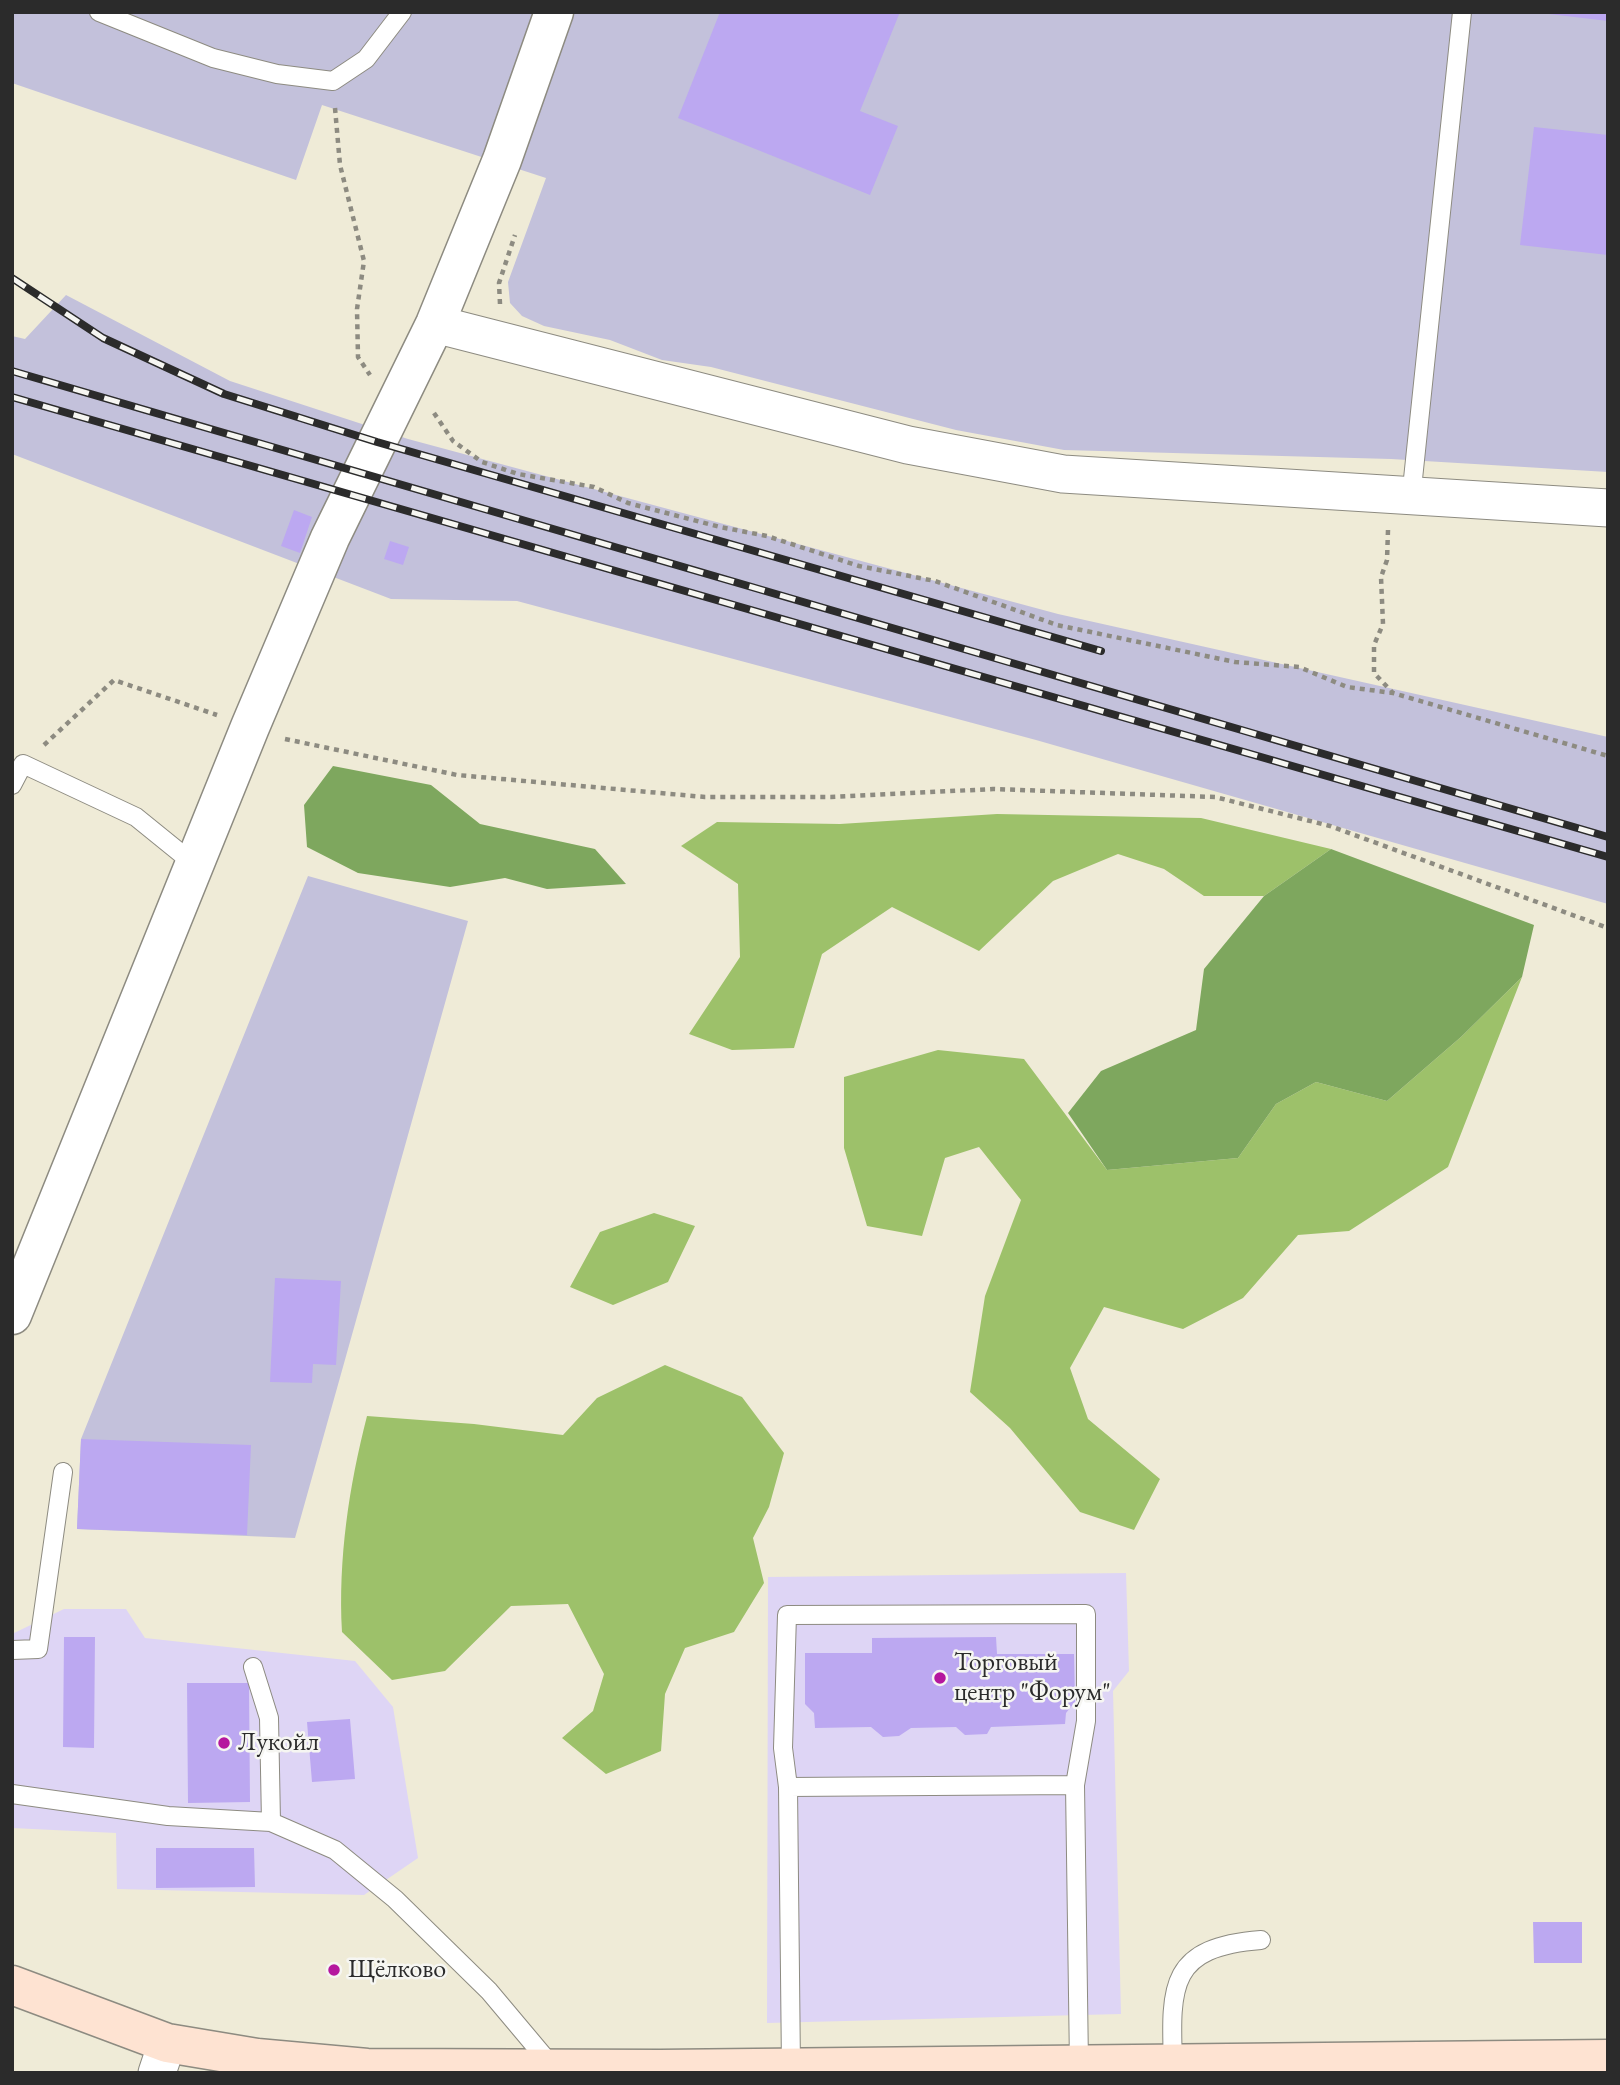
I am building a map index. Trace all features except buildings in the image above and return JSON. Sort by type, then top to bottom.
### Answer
[{"type":"main road","points":[[12,1985],[162,2058],[315,2065],[555,2069],[1608,2059]]},
{"type":"street","points":[[12,1315],[194,864],[330,538],[435,324],[502,160],[554,12]]},
{"type":"street","points":[[435,324],[908,445],[1063,474],[1399,510],[1608,508]]},
{"type":"lane","points":[[99,12],[213,58],[277,74],[332,81],[366,59],[402,12]]},
{"type":"lane","points":[[1399,510],[1462,12]]},
{"type":"lane","points":[[12,785],[23,764],[136,817],[194,864]]},
{"type":"lane","points":[[12,1650],[38,1648],[64,1472]]},
{"type":"lane","points":[[790,2067],[788,1787],[783,1748],[787,1615],[1086,1614],[1086,1721],[1075,1785],[1079,2064]]},
{"type":"lane","points":[[253,1667],[269,1718],[271,1822]]},
{"type":"lane","points":[[788,1787],[1075,1785]]},
{"type":"lane","points":[[12,1794],[167,1816],[271,1822],[335,1850],[394,1899],[489,1991],[555,2069]]},
{"type":"lane","points":[[1172,2064],[1171,2019],[1175,1983],[1190,1963],[1225,1943],[1261,1940]]},
{"type":"path","points":[[332,81],[340,165],[364,261],[357,309],[358,357],[372,379],[431,408],[453,441],[482,462],[518,474],[594,487],[628,503],[766,536],[859,566],[935,581],[1057,625],[1235,662],[1299,667],[1347,687],[1393,693],[1608,756]]},
{"type":"path","points":[[501,307],[499,283],[516,233]]},
{"type":"path","points":[[1393,693],[1374,673],[1374,645],[1383,624],[1381,577],[1388,560],[1399,510]]},
{"type":"path","points":[[23,764],[114,680],[222,716]]},
{"type":"path","points":[[286,739],[457,775],[705,797],[831,797],[993,789],[1215,796],[1330,826],[1608,928]]},
{"type":"shaded area","points":[[12,12],[1608,12],[1608,472],[1391,459],[1064,450],[956,430],[711,367],[662,360],[610,340],[544,326],[522,316],[510,303],[508,282],[546,178],[322,105],[296,180],[12,83]]},
{"type":"shaded area","points":[[66,295],[230,381],[408,439],[1058,614],[1608,737],[1608,904],[1036,740],[517,601],[391,599],[12,454],[12,336],[25,339]]},
{"type":"shaded area","points":[[308,876],[468,921],[295,1538],[77,1529],[81,1439]]},
{"type":"shaded area","points":[[1126,1573],[1129,1671],[1113,1691],[1121,2014],[767,2023],[768,1577]]},
{"type":"shaded area","points":[[64,1609],[126,1609],[145,1638],[355,1661],[393,1707],[418,1858],[364,1895],[117,1889],[116,1833],[12,1828],[12,1634]]},
{"type":"green space","points":[[333,766],[431,785],[480,824],[595,849],[626,884],[547,889],[505,878],[450,887],[358,873],[307,847],[304,805]]},
{"type":"green space","points":[[997,814],[1201,818],[1331,849],[1264,896],[1204,896],[1164,869],[1118,854],[1053,881],[979,951],[892,907],[822,954],[794,1048],[732,1050],[689,1034],[740,957],[738,884],[681,846],[717,822],[840,824]]},
{"type":"green space","points":[[1331,849],[1534,925],[1522,977],[1461,1037],[1387,1101],[1316,1082],[1276,1104],[1238,1158],[1107,1170],[1068,1113],[1101,1071],[1196,1030],[1204,969],[1264,896]]},
{"type":"green space","points":[[1522,977],[1448,1167],[1349,1231],[1298,1235],[1243,1298],[1183,1329],[1104,1307],[1070,1368],[1088,1419],[1160,1479],[1134,1530],[1080,1512],[1010,1428],[970,1392],[985,1296],[1021,1200],[979,1147],[945,1158],[922,1236],[867,1226],[844,1148],[844,1077],[938,1050],[1024,1059],[1107,1170],[1238,1158],[1276,1104],[1316,1082],[1387,1101],[1461,1037]]},
{"type":"green space","points":[[654,1213],[695,1226],[668,1282],[613,1305],[570,1287],[600,1232]]},
{"type":"green space","points":[[665,1365],[742,1397],[784,1453],[769,1507],[753,1538],[764,1583],[734,1632],[685,1648],[665,1694],[661,1751],[606,1774],[562,1738],[593,1711],[604,1674],[568,1604],[511,1606],[445,1671],[392,1680],[342,1632],[346,1523],[367,1416],[474,1424],[563,1435],[597,1398]]},
{"type":"railway","points":[[12,278],[103,338],[224,394],[377,442],[1101,651]]},
{"type":"railway","points":[[12,371],[1608,837]]},
{"type":"railway","points":[[12,397],[1608,857]]},
{"type":"place","name":"Торговый центр \"Форум\"","points":[[940,1678]]},
{"type":"place","name":"Лукойл","points":[[224,1743]]},
{"type":"place","name":"Щёлково","points":[[334,1970]]}]
